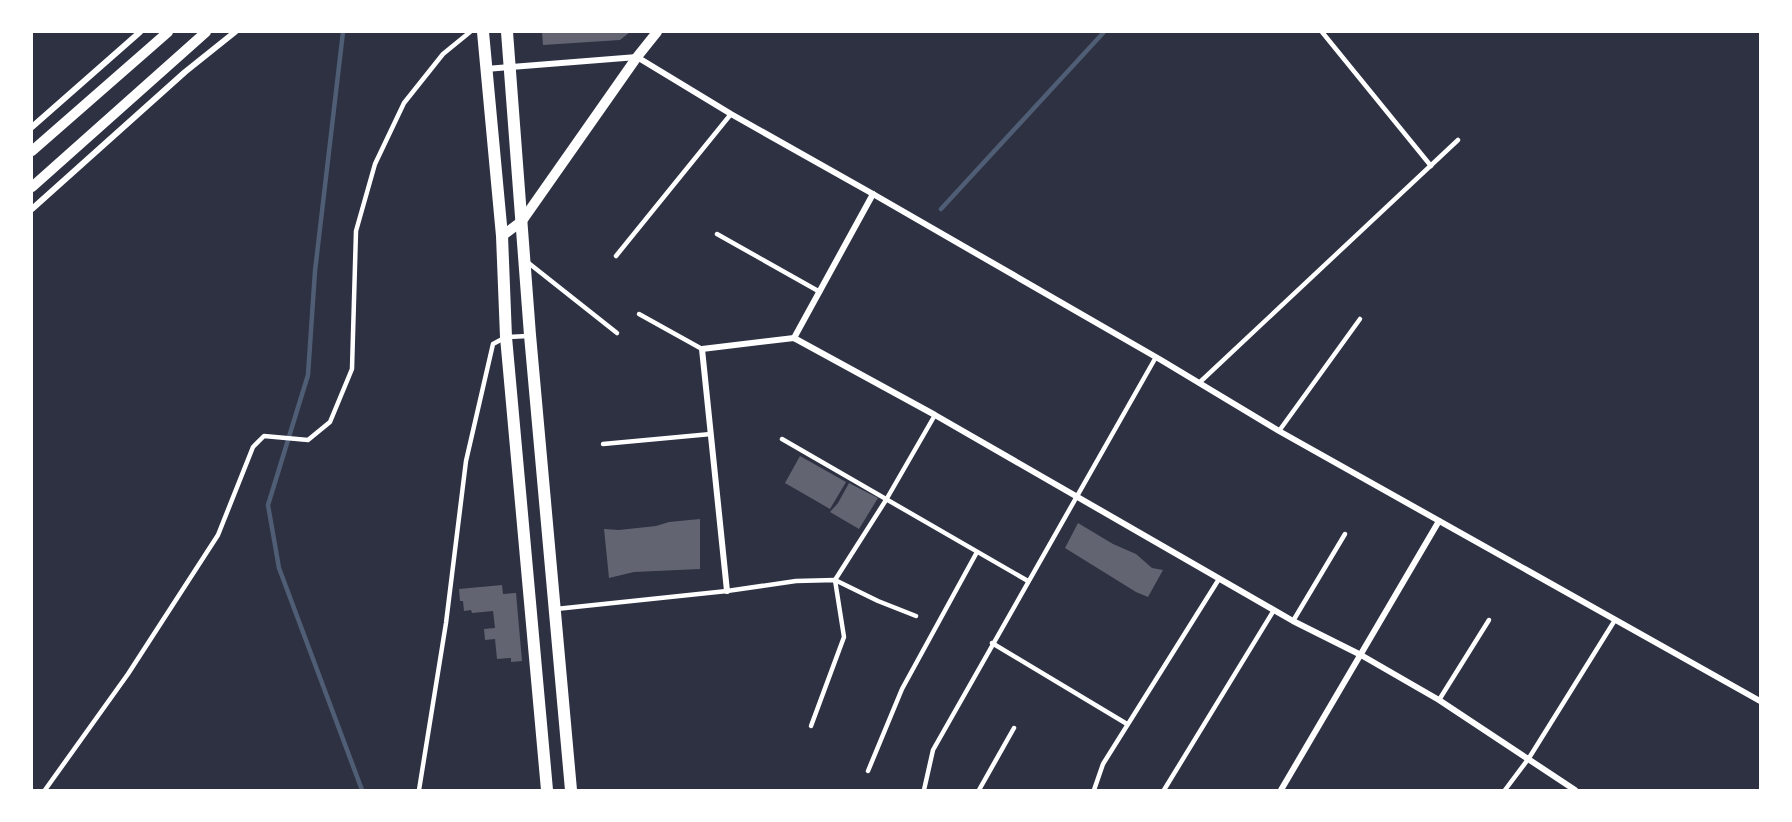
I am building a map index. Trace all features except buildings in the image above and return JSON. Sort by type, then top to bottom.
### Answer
[{"type":"main road","points":[[483,32],[502,236],[506,337],[547,790]]},
{"type":"main road","points":[[507,32],[530,336],[572,790]]},
{"type":"street","points":[[32,127],[140,32]]},
{"type":"street","points":[[32,151],[168,32]]},
{"type":"street","points":[[32,187],[206,32]]},
{"type":"street","points":[[32,209],[185,72],[235,32]]},
{"type":"street","points":[[502,236],[522,221],[657,32]]},
{"type":"street","points":[[486,69],[637,57],[731,114],[1156,357],[1279,431],[1761,701]]},
{"type":"street","points":[[794,338],[873,194]]},
{"type":"street","points":[[727,591],[702,350],[794,338],[935,415],[1293,621],[1361,655],[1439,700],[1575,790]]},
{"type":"street","points":[[1281,790],[1439,521]]},
{"type":"lane","points":[[45,790],[128,674],[218,535],[253,447],[264,436],[308,440],[330,422],[352,369],[356,231],[375,164],[404,103],[443,54],[470,32]]},
{"type":"lane","points":[[1322,32],[1431,166]]},
{"type":"lane","points":[[616,256],[731,114]]},
{"type":"lane","points":[[1199,383],[1458,140]]},
{"type":"lane","points":[[717,234],[820,292]]},
{"type":"lane","points":[[524,260],[616,333]]},
{"type":"lane","points":[[639,314],[702,350]]},
{"type":"lane","points":[[1279,431],[1360,319]]},
{"type":"lane","points":[[419,790],[446,623],[466,461],[493,344],[506,337],[530,336]]},
{"type":"lane","points":[[924,790],[933,750],[1156,357]]},
{"type":"lane","points":[[811,726],[844,637],[835,580],[886,500],[935,415]]},
{"type":"lane","points":[[603,444],[711,434]]},
{"type":"lane","points":[[782,439],[1029,581]]},
{"type":"lane","points":[[1293,621],[1345,534]]},
{"type":"lane","points":[[868,771],[902,689],[977,552]]},
{"type":"lane","points":[[1094,790],[1103,764],[1219,579]]},
{"type":"lane","points":[[556,609],[727,591],[796,581],[835,580],[916,616]]},
{"type":"lane","points":[[1164,790],[1274,610]]},
{"type":"lane","points":[[1439,700],[1488,620]]},
{"type":"lane","points":[[1505,790],[1529,758],[1615,620]]},
{"type":"lane","points":[[992,643],[1127,724]]},
{"type":"lane","points":[[979,790],[1014,728]]},
{"type":"waterway","points":[[343,32],[315,271],[308,375],[268,505],[279,568],[362,790]]},
{"type":"waterway","points":[[941,209],[1104,32]]}]
